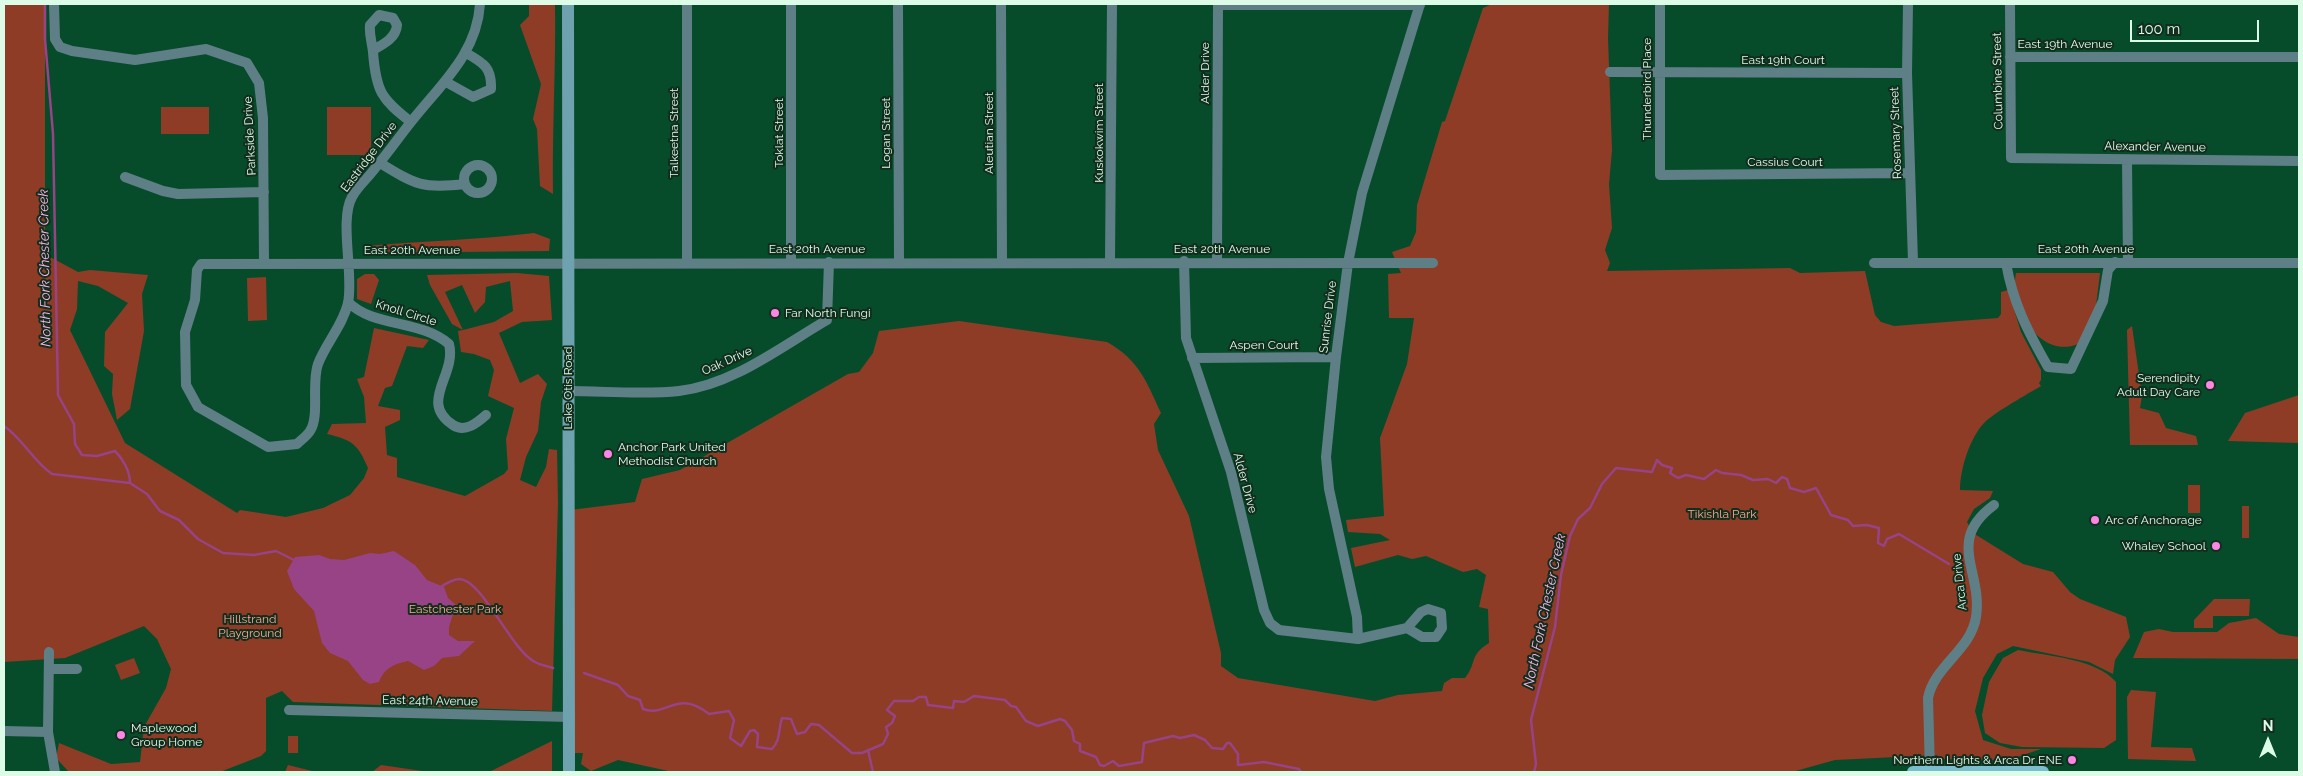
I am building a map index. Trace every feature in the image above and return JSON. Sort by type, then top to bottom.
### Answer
[{"type":"main road","name":"Lake Otis Road","points":[[568,4],[570,772]]},
{"type":"main road","points":[[1913,772],[2043,772]]},
{"type":"street","name":"Parkside Drive","points":[[54,4],[55,39],[60,47],[72,51],[135,60],[206,49],[247,63],[259,83],[263,118],[264,263]]},
{"type":"street","name":"Eastridge Drive","points":[[311,430],[314,421],[314,377],[318,362],[342,319],[348,302],[348,218],[352,198],[411,122],[446,82],[466,54],[476,31],[480,4]]},
{"type":"street","name":"Talkeetna Street","points":[[687,4],[687,262]]},
{"type":"street","name":"Toklat Street","points":[[791,4],[791,262]]},
{"type":"street","name":"Logan Street","points":[[898,4],[899,262]]},
{"type":"street","name":"Aleutian Street","points":[[1001,4],[1002,262]]},
{"type":"street","name":"Kuskokwim Street","points":[[1110,262],[1112,4]]},
{"type":"street","points":[[1218,5],[1420,4]]},
{"type":"street","name":"Sunrise Drive","points":[[1358,639],[1357,617],[1329,489],[1326,457],[1348,263],[1362,193],[1420,4]]},
{"type":"street","name":"Thunderbird Place","points":[[1660,4],[1660,175]]},
{"type":"street","name":"Rosemary Street","points":[[1908,4],[1907,73],[1913,262]]},
{"type":"street","name":"Columbine Street","points":[[2010,4],[2011,158]]},
{"type":"street","name":"Alder Drive","points":[[1216,261],[1218,5]]},
{"type":"street","points":[[373,50],[373,67],[378,86],[388,104],[411,122]]},
{"type":"street","points":[[446,82],[473,97],[491,89],[492,76],[482,62],[466,54]]},
{"type":"street","name":"East 19th Avenue","points":[[2010,57],[2299,57]]},
{"type":"street","points":[[1610,72],[1660,73]]},
{"type":"street","name":"East 19th Court","points":[[1660,73],[1907,73]]},
{"type":"street","name":"Alexander Avenue","points":[[2011,158],[2299,161]]},
{"type":"street","points":[[2127,160],[2128,262]]},
{"type":"street","points":[[380,163],[410,182],[423,186],[437,188],[465,184]]},
{"type":"street","name":"Cassius Court","points":[[1660,175],[1910,173]]},
{"type":"street","points":[[125,177],[162,192],[178,194],[264,192]]},
{"type":"street","name":"East 20th Avenue","points":[[311,430],[297,444],[268,447],[198,407],[186,385],[185,332],[195,300],[197,270],[201,264],[348,262],[1184,261],[1433,263]]},
{"type":"street","name":"Alder Drive","points":[[1184,261],[1186,338],[1231,472],[1264,610],[1270,623],[1279,630],[1358,639],[1407,628]]},
{"type":"street","name":"Oak Drive","points":[[568,391],[680,391],[735,373],[827,320],[829,262]]},
{"type":"street","points":[[2006,263],[2011,290],[2028,333],[2048,367],[2071,368],[2103,301],[2108,270],[2116,262]]},
{"type":"street","name":"East 20th Avenue","points":[[1874,263],[2299,262]]},
{"type":"street","name":"Knoll Circle","points":[[348,302],[358,312],[426,330],[449,344],[450,364],[438,397],[438,410],[444,420],[457,428],[474,426],[486,415]]},
{"type":"street","name":"Aspen Court","points":[[1192,358],[1336,357]]},
{"type":"street","name":"Arca Drive","points":[[1930,772],[1928,698],[1930,686],[1970,634],[1976,620],[1978,604],[1969,555],[1968,537],[1976,521],[1994,505]]},
{"type":"street","points":[[49,652],[48,732],[55,772]]},
{"type":"street","points":[[49,669],[77,669]]},
{"type":"street","name":"East 24th Avenue","points":[[289,710],[570,717]]},
{"type":"street","points":[[4,731],[48,732]]},
{"type":"green space","name":"Eastchester Park","points":[[4,4],[45,4],[45,259],[52,258],[78,272],[90,270],[148,275],[142,294],[144,331],[130,409],[117,420],[112,394],[113,374],[104,366],[105,332],[128,303],[98,286],[78,281],[77,309],[70,330],[125,443],[237,513],[240,510],[286,517],[323,508],[350,495],[364,478],[368,468],[357,448],[343,438],[327,434],[332,424],[366,423],[364,397],[357,379],[364,377],[374,328],[429,340],[423,348],[407,346],[392,386],[385,388],[378,406],[400,410],[400,420],[385,427],[387,455],[397,458],[397,477],[465,496],[504,474],[508,469],[506,439],[514,408],[488,396],[494,370],[490,360],[474,354],[461,352],[458,331],[463,330],[452,324],[430,285],[427,275],[517,273],[549,276],[552,320],[522,322],[499,333],[520,383],[538,374],[547,384],[541,402],[538,431],[526,457],[520,480],[536,487],[546,467],[549,449],[557,450],[558,503],[552,711],[293,702],[282,691],[266,698],[266,751],[261,756],[220,772],[69,772],[56,758],[59,743],[111,764],[140,762],[144,727],[166,688],[171,669],[157,639],[144,626],[65,658],[4,662]],"holes":[[[510,281],[513,311],[494,322],[463,330],[445,292],[462,285],[475,313],[485,302],[486,287]]]},
{"type":"green space","points":[[529,4],[555,4],[553,194],[540,186],[537,129],[533,119],[541,84],[520,25],[529,16]]},
{"type":"green space","name":"Tikishla Park","points":[[1492,4],[1609,4],[1608,38],[1612,150],[1609,184],[1612,228],[1605,250],[1610,263],[1607,271],[1790,268],[1800,273],[1865,271],[1875,315],[1881,322],[1894,326],[1998,318],[2001,314],[2001,292],[2008,290],[2021,332],[2041,370],[2041,380],[2039,383],[2041,386],[1989,418],[1980,428],[1970,445],[1964,463],[1960,490],[1993,491],[1990,498],[1974,509],[1967,522],[1973,533],[2023,564],[2053,572],[2070,592],[2080,599],[2126,617],[2130,637],[2115,660],[2113,674],[2089,662],[2013,646],[1997,654],[1983,678],[1975,711],[1983,740],[2011,749],[2041,749],[2008,760],[1940,759],[1937,755],[1835,760],[1792,772],[673,772],[618,760],[591,771],[581,764],[583,753],[574,753],[570,510],[635,502],[642,479],[680,470],[848,374],[859,372],[873,353],[879,331],[959,321],[1107,342],[1135,364],[1146,381],[1161,413],[1154,424],[1158,450],[1189,516],[1221,653],[1221,666],[1238,678],[1375,701],[1398,695],[1442,691],[1444,683],[1452,678],[1465,678],[1476,655],[1489,643],[1488,609],[1479,607],[1486,575],[1477,569],[1463,572],[1426,556],[1412,559],[1398,555],[1355,567],[1351,548],[1390,540],[1380,534],[1348,532],[1346,520],[1384,516],[1380,438],[1407,364],[1414,318],[1389,318],[1388,274],[1401,273],[1392,252],[1410,246],[1416,232],[1417,205],[1442,122],[1445,121],[1483,8]]},
{"type":"green space","points":[[161,107],[209,107],[209,134],[161,134]]},
{"type":"green space","points":[[327,107],[371,107],[371,155],[327,155]]},
{"type":"green space","points":[[534,233],[550,239],[549,251],[366,253],[367,246]]},
{"type":"green space","points":[[2016,273],[2100,273],[2096,306],[2078,344],[2064,347],[2051,344],[2039,337],[2022,314],[2017,300]]},
{"type":"green space","points":[[365,274],[374,274],[379,280],[371,304],[357,299],[357,279]]},
{"type":"green space","points":[[266,277],[267,320],[248,321],[247,278]]},
{"type":"green space","points":[[2132,326],[2142,396],[2140,408],[2159,413],[2166,428],[2196,436],[2198,445],[2130,445],[2127,330]]},
{"type":"green space","points":[[2299,395],[2299,443],[2228,441],[2245,413]]},
{"type":"green space","points":[[2188,485],[2200,485],[2200,513],[2188,513]]},
{"type":"green space","points":[[2242,506],[2249,506],[2249,538],[2242,538]]},
{"type":"green space","points":[[2214,599],[2250,599],[2249,616],[2213,616],[2213,628],[2194,628],[2194,620]]},
{"type":"green space","points":[[2256,618],[2279,634],[2299,637],[2299,659],[2133,658],[2144,632],[2159,629],[2173,632],[2217,632],[2229,623]]},
{"type":"green space","points":[[2018,650],[2085,663],[2108,674],[2116,682],[2116,740],[2104,748],[2022,747],[2000,743],[1985,733],[1982,715],[1989,682],[2003,658]]},
{"type":"green space","points":[[134,658],[140,673],[121,680],[115,665]]},
{"type":"green space","points":[[2131,690],[2156,692],[2151,747],[2192,748],[2196,761],[2128,759],[2127,697]]},
{"type":"green space","points":[[288,736],[298,736],[298,753],[288,753]]},
{"type":"green space","points":[[552,741],[552,772],[489,772]]},
{"type":"green space","points":[[288,765],[316,772],[285,772]]},
{"type":"green space","points":[[381,765],[429,772],[372,772]]},
{"type":"shaded area","points":[[394,551],[415,565],[427,580],[444,587],[448,598],[456,605],[449,627],[449,635],[458,641],[475,641],[459,656],[442,658],[434,666],[424,670],[408,661],[394,665],[384,673],[379,682],[370,684],[363,680],[348,661],[330,653],[322,643],[314,611],[294,589],[287,571],[295,557],[319,555],[330,559],[344,560],[370,553],[380,554]]},
{"type":"waterway","name":"North Fork Chester Creek","points":[[45,4],[45,39],[53,134],[58,395],[74,424],[75,444],[82,455],[97,456],[115,451],[126,466],[130,483]]},
{"type":"waterway","points":[[4,426],[52,474],[130,483],[147,494],[160,511],[179,520],[198,539],[223,553],[254,555],[276,551],[296,561]]},
{"type":"waterway","name":"North Fork Chester Creek","points":[[1534,772],[1536,764],[1531,720],[1555,627],[1561,575],[1570,536],[1578,519],[1590,508],[1602,484],[1616,468],[1652,472],[1657,460],[1662,465],[1672,468],[1670,473],[1678,478],[1686,475],[1704,479],[1716,470],[1722,473],[1741,475],[1753,480],[1768,479],[1776,483],[1782,477],[1787,479],[1790,488],[1804,492],[1816,488],[1831,515],[1848,520],[1853,526],[1867,525],[1879,528],[1878,543],[1884,546],[1887,539],[1899,534],[1949,564]]},
{"type":"waterway","points":[[439,588],[457,579],[469,583],[488,603],[516,644],[526,655],[537,663],[553,668]]},
{"type":"waterway","name":"North Fork Chester Creek","points":[[584,673],[618,685],[628,696],[640,700],[643,709],[659,710],[680,703],[698,707],[709,714],[729,711],[734,720],[730,738],[741,746],[750,731],[754,730],[758,734],[757,747],[772,749],[778,738],[782,718],[791,719],[797,734],[805,732],[811,724],[819,725],[852,753],[862,753],[883,744],[888,734],[886,727],[892,723],[895,716],[887,710],[894,701],[913,701],[919,697],[926,697],[928,705],[953,708],[954,701],[964,702],[974,696],[1005,700],[1011,706],[1016,707],[1026,721],[1038,726],[1060,719],[1065,721],[1072,730],[1074,741],[1080,744],[1080,751],[1096,757],[1100,765],[1104,766],[1113,761],[1119,766],[1142,762],[1144,743],[1173,736],[1180,738],[1194,735],[1205,740],[1212,748],[1223,749],[1227,743],[1230,743],[1238,754],[1238,765],[1264,762],[1299,769],[1301,772]]},
{"type":"waterway","points":[[868,750],[873,772]]},
{"type":"place","name":"Far North Fungi","points":[[775,313]]},
{"type":"place","name":"Serendipity Adult Day Care","points":[[2210,385]]},
{"type":"place","name":"Anchor Park United Methodist Church","points":[[608,454]]},
{"type":"place","name":"Arc of Anchorage","points":[[2095,520]]},
{"type":"place","name":"Whaley School","points":[[2216,546]]},
{"type":"place","name":"Maplewood Group Home","points":[[121,735]]},
{"type":"place","name":"Northern Lights & Arca Dr ENE","points":[[2072,760]]},
{"type":"park label","name":"Hillstrand Playground","points":[[250,626]]}]
